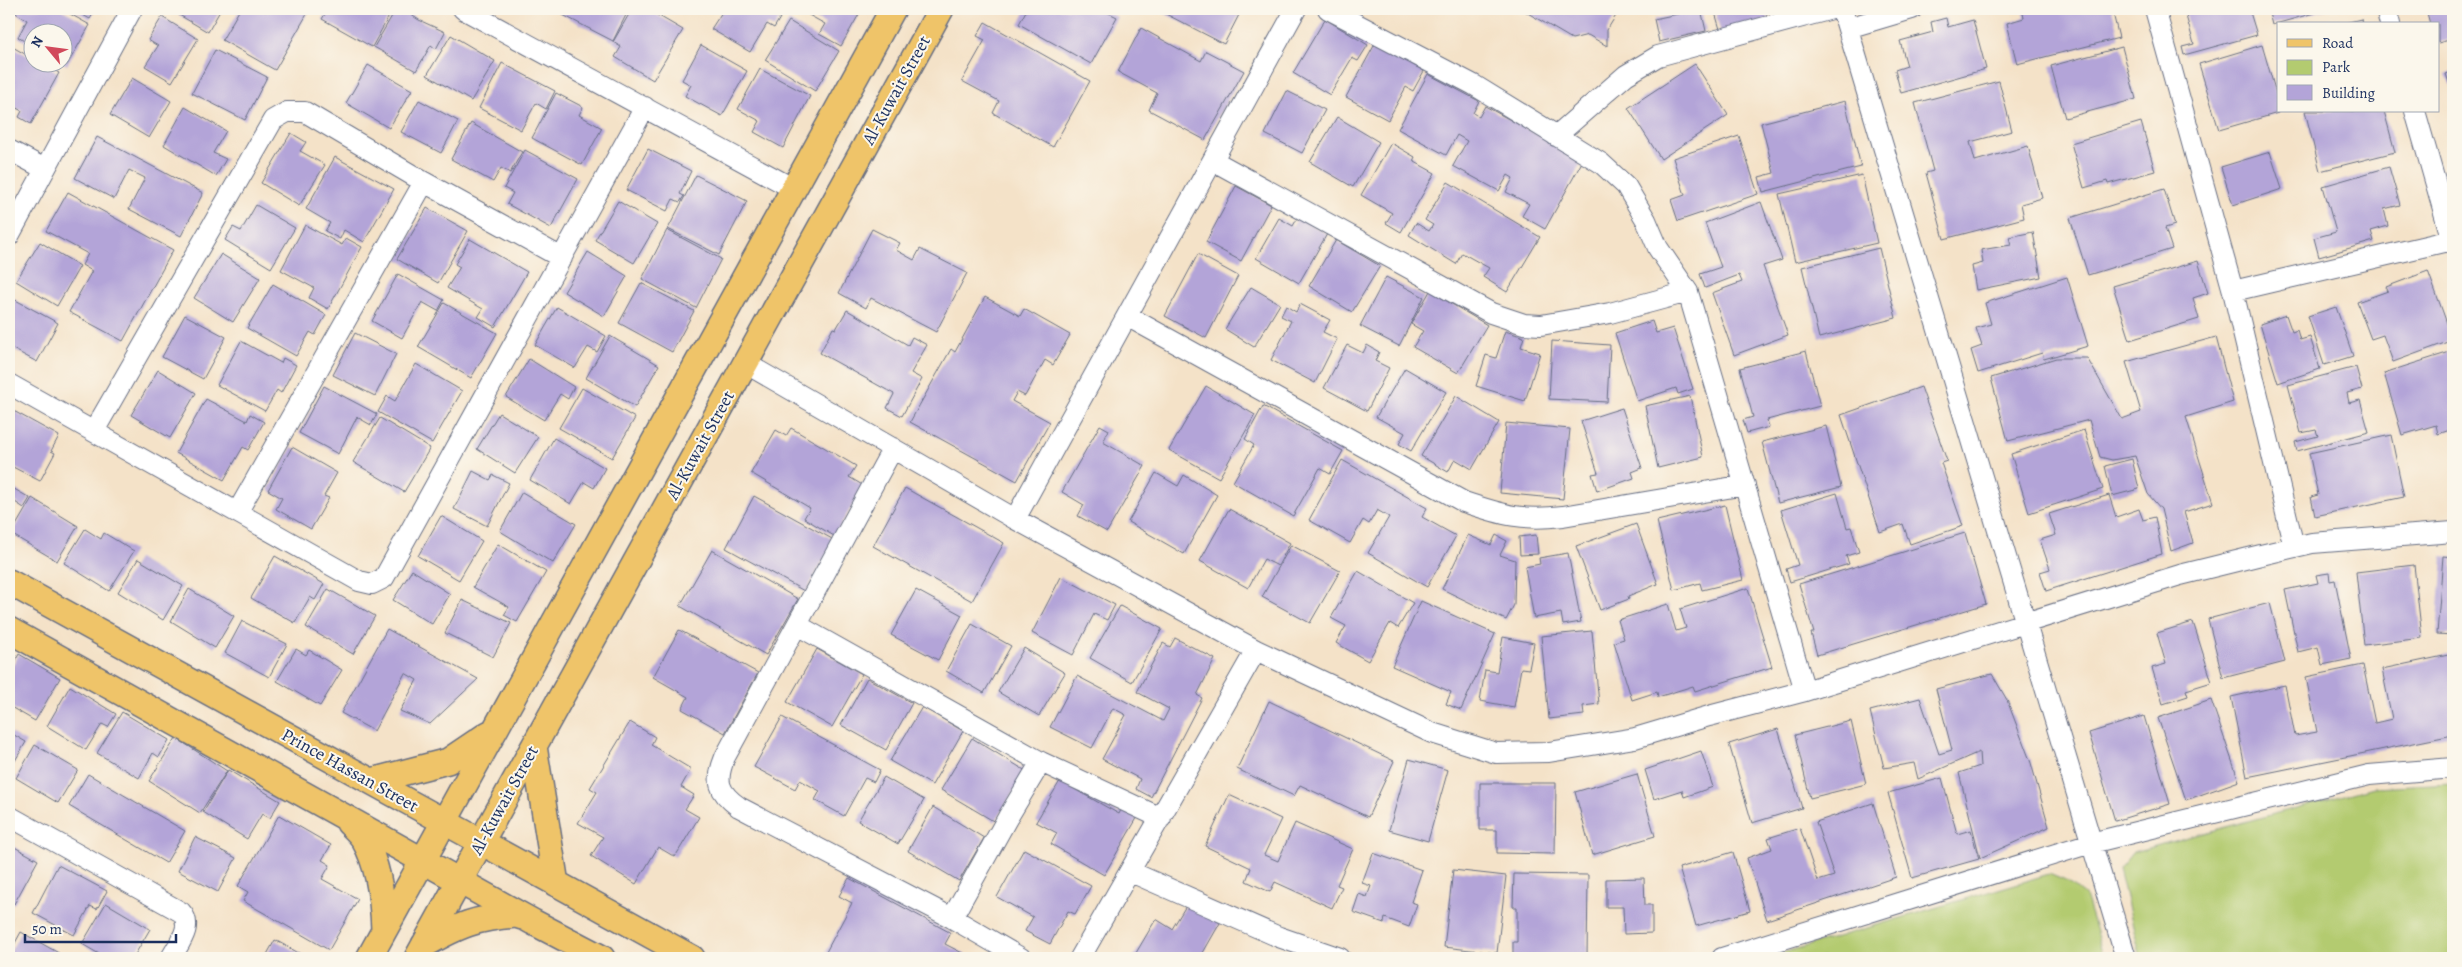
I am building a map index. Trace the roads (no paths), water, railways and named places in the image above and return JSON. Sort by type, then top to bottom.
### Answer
[{"type":"main road","points":[[369,958],[893,9]]},
{"type":"main road","name":"Al-Kuwait Street","points":[[420,952],[941,9]]},
{"type":"main road","name":"Prince Hassan Street","points":[[9,582],[692,958]]},
{"type":"main road","points":[[9,630],[533,922],[602,958]]},
{"type":"main road","points":[[371,781],[448,761],[474,745],[496,728]]},
{"type":"main road","points":[[534,746],[556,884]]},
{"type":"main road","points":[[344,817],[364,840],[369,852],[381,891],[384,930]]},
{"type":"main road","points":[[420,952],[458,926],[480,919],[516,915],[533,922]]},
{"type":"street","points":[[9,236],[132,9]]},
{"type":"street","points":[[463,9],[794,189]]},
{"type":"street","points":[[1015,519],[1214,161],[1296,9]]},
{"type":"street","points":[[1328,9],[1474,85],[1601,163],[1626,186],[1646,220],[1658,248],[1688,292],[1806,691]]},
{"type":"street","points":[[1556,136],[1626,75],[1658,56],[1832,9]]},
{"type":"street","points":[[1842,9],[2126,958]]},
{"type":"street","points":[[1848,28],[1912,9]]},
{"type":"street","points":[[2155,9],[2233,291],[2294,547]]},
{"type":"street","points":[[2386,9],[2389,22]]},
{"type":"street","points":[[9,384],[238,511],[359,581],[372,584],[384,578],[645,107]]},
{"type":"street","points":[[94,431],[273,120],[287,112],[306,112],[424,182],[562,258]]},
{"type":"street","points":[[2233,291],[2453,242],[2415,112]]},
{"type":"street","points":[[9,150],[45,169]]},
{"type":"street","points":[[1214,161],[1491,313],[1524,324],[1541,325],[1610,313],[1688,292]]},
{"type":"street","points":[[238,511],[424,182]]},
{"type":"street","points":[[1127,316],[1464,502],[1508,516],[1535,519],[1563,516],[1745,485]]},
{"type":"street","points":[[745,363],[1015,519],[1256,650],[1432,733],[1496,752],[1549,752],[1635,738],[1709,716],[1806,691],[2180,575],[2294,547],[2312,543],[2453,532]]},
{"type":"street","points":[[893,448],[722,764],[719,772],[720,786],[726,797],[739,807],[952,918],[1021,958]]},
{"type":"street","points":[[797,625],[1042,762],[1161,818]]},
{"type":"street","points":[[1080,958],[1131,872],[1256,650]]},
{"type":"street","points":[[952,918],[1008,817],[1042,762]]},
{"type":"street","points":[[1722,958],[2091,844],[2369,775],[2453,768]]},
{"type":"street","points":[[9,816],[181,912],[187,919],[187,927],[172,958]]},
{"type":"street","points":[[1131,872],[1279,937],[1340,958]]}]
